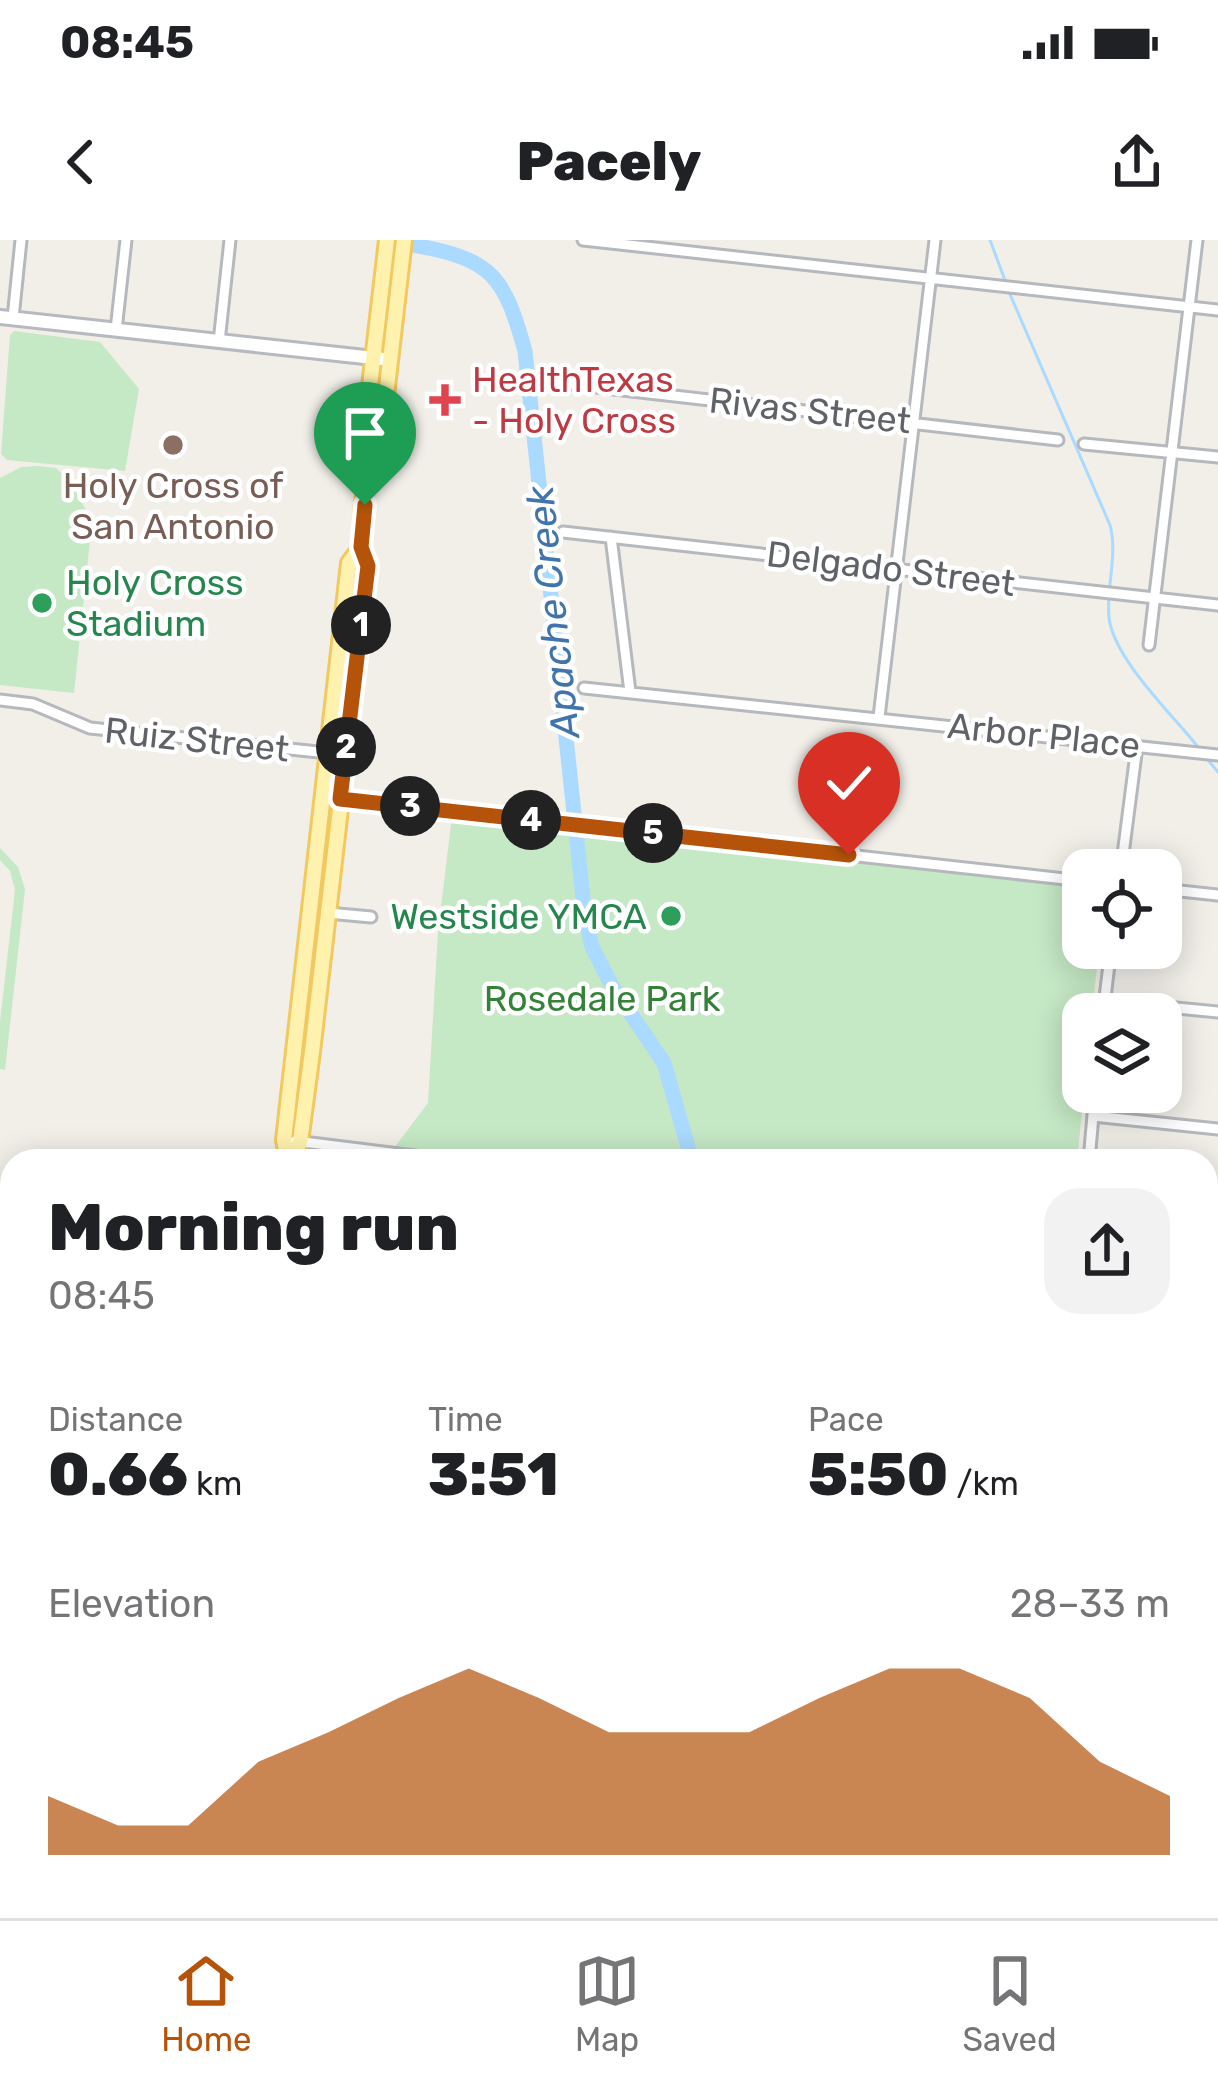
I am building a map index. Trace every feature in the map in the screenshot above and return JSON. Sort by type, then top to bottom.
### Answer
[{"type":"main road","points":[[292,1141],[311,1052],[368,566],[361,547],[370,459],[365,429],[386,240]]},
{"type":"main road","points":[[370,459],[382,430],[404,240]]},
{"type":"main road","points":[[291,1149],[310,904],[349,563],[361,547]]},
{"type":"main road","points":[[310,904],[318,911],[305,1025],[311,1052]]},
{"type":"street","points":[[21,240],[6,318],[390,359]]},
{"type":"street","points":[[116,330],[126,240]]},
{"type":"street","points":[[219,342],[230,240]]},
{"type":"street","points":[[583,240],[679,245],[1218,310]]},
{"type":"street","points":[[879,717],[935,240]]},
{"type":"street","points":[[1149,645],[1197,240]]},
{"type":"street","name":"Rivas Street","points":[[561,383],[1058,440]]},
{"type":"street","points":[[1084,444],[1218,457]]},
{"type":"street","name":"Delgado Street","points":[[563,532],[1218,605]]},
{"type":"street","points":[[610,537],[630,692]]},
{"type":"street","name":"Arbor Place","points":[[584,688],[1218,755]]},
{"type":"street","name":"Ruiz Street","points":[[0,700],[33,704],[90,728],[328,753]]},
{"type":"street","points":[[1124,849],[1136,746]]},
{"type":"street","name":"Ruiz Street","points":[[322,796],[1062,879]]},
{"type":"street","points":[[1182,891],[1218,895]]},
{"type":"street","points":[[328,913],[371,917]]},
{"type":"street","points":[[1182,1009],[1218,1012]]},
{"type":"street","points":[[1090,1149],[1093,1113]]},
{"type":"street","points":[[1093,1116],[1218,1129]]},
{"type":"street","points":[[292,1141],[357,1149]]},
{"type":"green space","points":[[14,331],[100,342],[139,389],[125,471],[7,460],[1,454]]},
{"type":"green space","name":"Holy Cross Stadium","points":[[21,467],[56,468],[70,481],[92,521],[74,693],[0,685],[0,478]]},
{"type":"green space","name":"Rosedale Park","points":[[452,816],[1062,885],[1062,969],[1097,969],[1094,993],[1062,993],[1062,1113],[1082,1113],[1078,1149],[310,1149],[311,1138],[394,1148],[428,1103],[438,932]]},
{"type":"green space","points":[[0,848],[18,867],[25,889],[5,1070],[0,1069],[0,1022],[15,890],[10,871],[0,860]]},
{"type":"waterway","points":[[990,240],[1006,283]]},
{"type":"waterway","name":"Apache Creek","points":[[413,245],[461,257],[491,275],[510,305],[525,351],[585,917],[592,947],[612,986],[664,1063],[689,1149]]},
{"type":"waterway","points":[[1009,292],[1110,525],[1113,634],[1133,668],[1198,747]]},
{"type":"waterway","points":[[1208,760],[1218,772]]},
{"type":"place","name":"HealthTexas - Holy Cross","points":[[445,400]]},
{"type":"place","name":"Holy Cross of San Antonio","points":[[173,445]]},
{"type":"place","name":"Holy Cross Stadium","points":[[42,603]]},
{"type":"place","name":"Westside YMCA","points":[[671,916]]},
{"type":"route","points":[[365,505],[361,547],[368,566],[340,799],[849,855]]}]
